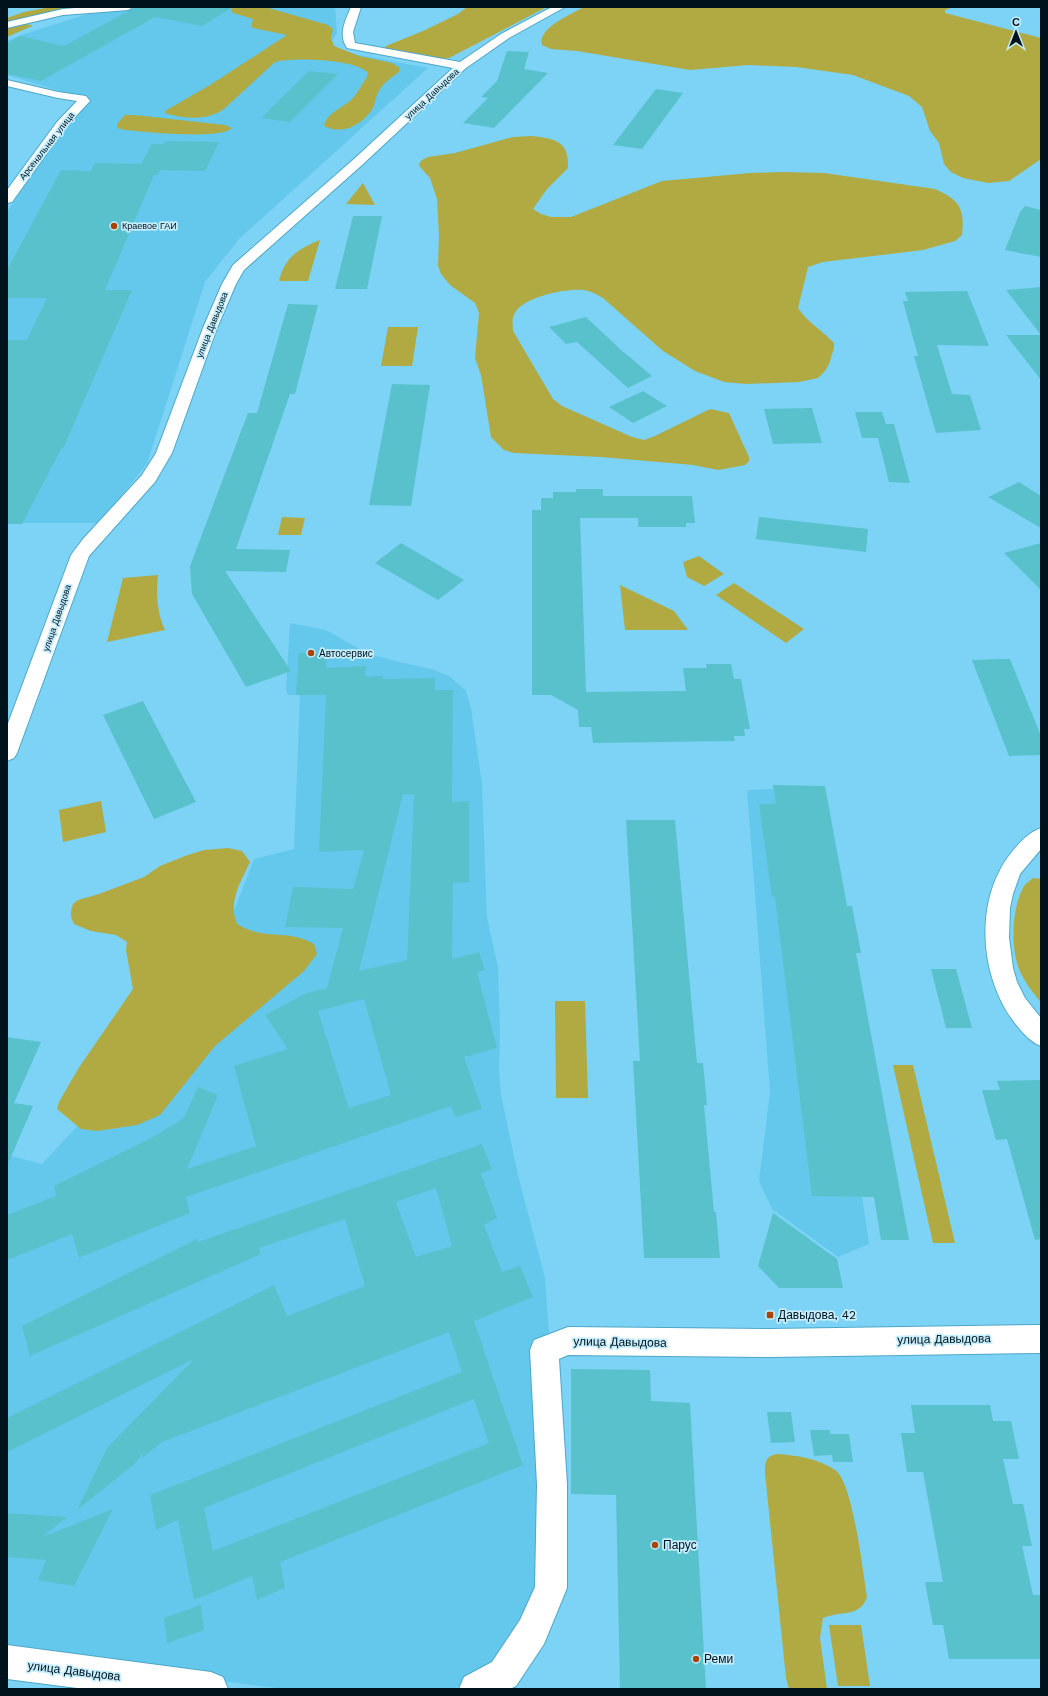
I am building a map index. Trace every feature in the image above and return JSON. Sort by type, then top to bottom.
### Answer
[{"type":"street","points":[[7,25],[63,12],[128,7]]},
{"type":"street","points":[[356,7],[348,36],[348,42],[352,46],[462,66]]},
{"type":"street","name":"улица Давыдова","points":[[7,752],[42,664],[80,555],[92,539],[157,468],[174,428],[210,328],[229,284],[238,268],[254,252],[358,162],[462,66],[505,36],[560,7]]},
{"type":"street","name":"Арсенальная улица","points":[[7,82],[58,95],[78,97],[82,98],[84,101],[61,125],[7,198]]},
{"type":"street","points":[[1041,836],[1028,848],[1006,881],[1000,901],[996,943],[1003,978],[1010,994],[1023,1016],[1041,1035]]},
{"type":"street","name":"улица Давыдова","points":[[476,1689],[504,1674],[532,1632],[551,1588],[552,1485],[544,1350],[568,1341],[771,1342],[1041,1339]]},
{"type":"street","name":"улица Давыдова","points":[[7,1662],[211,1689]]},
{"type":"shaded area","points":[[50,7],[68,7],[7,22],[7,18],[24,12]]},
{"type":"shaded area","points":[[138,7],[335,7],[337,33],[327,49],[428,68],[239,239],[205,282],[147,464],[99,523],[7,523],[7,212],[83,98],[7,75],[7,41],[87,14],[124,11]]},
{"type":"shaded area","points":[[227,7],[265,7],[328,25],[333,29],[331,38],[334,46],[359,56],[392,63],[400,68],[399,72],[383,85],[372,109],[367,116],[362,121],[350,128],[337,130],[324,126],[331,114],[353,98],[367,77],[368,73],[362,68],[324,60],[283,60],[275,62],[224,109],[210,116],[188,118],[165,113],[165,111],[210,85],[287,35],[253,28],[251,26],[253,20],[233,13],[231,10],[232,8]]},
{"type":"shaded area","points":[[467,7],[547,7],[449,58],[440,59],[387,50],[384,48],[458,14]]},
{"type":"shaded area","points":[[584,7],[953,7],[945,10],[945,13],[1041,38],[1041,159],[1009,181],[988,183],[963,178],[951,172],[944,164],[939,143],[930,131],[922,107],[909,96],[853,75],[796,67],[748,65],[690,70],[577,51],[551,49],[542,45],[542,39],[550,27]]},
{"type":"shaded area","points":[[25,24],[32,26],[7,37],[7,27]]},
{"type":"shaded area","points":[[125,115],[225,125],[232,128],[225,132],[212,134],[160,133],[120,129],[117,127],[117,124]]},
{"type":"shaded area","points":[[532,136],[548,138],[559,143],[566,152],[568,159],[568,168],[547,189],[533,209],[541,214],[551,217],[571,217],[662,181],[750,173],[824,173],[935,189],[950,197],[959,206],[963,218],[962,235],[955,241],[923,250],[823,262],[808,267],[798,308],[806,318],[834,343],[834,348],[829,364],[818,378],[799,382],[746,384],[724,382],[695,371],[663,351],[603,298],[589,291],[566,290],[527,302],[520,307],[514,315],[512,322],[513,331],[553,399],[562,406],[632,437],[644,440],[710,409],[729,413],[749,457],[749,461],[745,465],[718,470],[693,465],[601,457],[514,453],[504,450],[491,437],[481,375],[475,358],[479,313],[475,303],[450,285],[441,274],[438,266],[439,235],[437,199],[430,178],[419,164],[422,160],[428,157],[455,153],[513,137]]},
{"type":"shaded area","points":[[363,183],[375,205],[346,204]]},
{"type":"shaded area","points":[[320,240],[308,281],[279,281],[285,266],[294,255],[305,247]]},
{"type":"shaded area","points":[[388,327],[418,327],[412,366],[381,366]]},
{"type":"shaded area","points":[[282,517],[305,518],[301,535],[278,535]]},
{"type":"shaded area","points":[[699,556],[724,574],[704,586],[687,577],[683,562]]},
{"type":"shaded area","points":[[158,575],[158,603],[160,617],[165,630],[107,642],[123,578]]},
{"type":"shaded area","points":[[734,583],[804,629],[786,643],[716,595]]},
{"type":"shaded area","points":[[620,585],[674,611],[688,630],[625,630]]},
{"type":"shaded area","points":[[290,623],[326,630],[366,653],[431,669],[449,676],[466,691],[471,708],[482,784],[487,918],[498,967],[500,1033],[499,1068],[501,1095],[518,1175],[545,1278],[550,1349],[546,1571],[500,1667],[460,1687],[450,1689],[284,1689],[165,1674],[7,1650],[7,1163],[12,1156],[42,1164],[215,978],[234,911],[254,859],[294,849],[300,695],[288,695],[286,690]]},
{"type":"shaded area","points":[[802,788],[869,1244],[838,1257],[772,1209],[759,1181],[770,1092],[747,790]]},
{"type":"shaded area","points":[[101,801],[106,832],[63,842],[59,810]]},
{"type":"shaded area","points":[[228,848],[242,851],[250,862],[236,893],[234,908],[237,924],[252,931],[261,933],[298,937],[314,944],[317,954],[304,971],[215,1046],[160,1115],[137,1125],[97,1131],[81,1129],[57,1109],[59,1102],[78,1069],[133,989],[126,950],[127,942],[116,935],[91,931],[74,924],[71,917],[73,904],[78,900],[99,894],[144,877],[160,866],[185,856],[204,850]]},
{"type":"shaded area","points":[[1033,878],[1041,879],[1041,1002],[1028,986],[1019,969],[1016,960],[1013,938],[1015,915],[1020,895],[1025,885]]},
{"type":"shaded area","points":[[555,1001],[585,1001],[588,1098],[556,1098]]},
{"type":"shaded area","points":[[893,1065],[913,1065],[955,1243],[933,1243]]},
{"type":"shaded area","points":[[777,1454],[807,1458],[829,1466],[835,1470],[841,1478],[852,1509],[867,1597],[864,1604],[855,1611],[823,1618],[820,1638],[827,1689],[789,1689],[786,1678],[765,1473],[766,1460],[770,1456]]},
{"type":"shaded area","points":[[829,1625],[861,1625],[870,1686],[838,1686]]},
{"type":"building","points":[[136,7],[233,7],[202,26],[155,17],[41,81],[7,74],[7,43],[20,36],[64,46]]},
{"type":"building","points":[[507,51],[529,52],[524,69],[548,73],[494,128],[463,123],[488,98],[481,97],[497,81]]},
{"type":"building","points":[[309,71],[338,74],[290,122],[261,118]]},
{"type":"building","points":[[656,89],[683,93],[642,149],[613,145]]},
{"type":"building","points":[[166,141],[219,142],[205,171],[160,170],[158,175],[154,175],[105,290],[132,290],[63,449],[62,447],[22,524],[7,524],[7,340],[27,340],[47,298],[7,298],[7,270],[61,170],[91,171],[94,163],[141,164],[152,144],[164,144]]},
{"type":"building","points":[[1025,206],[1041,210],[1041,257],[1005,250],[1020,212]]},
{"type":"building","points":[[353,216],[382,216],[367,289],[335,289]]},
{"type":"building","points":[[1041,287],[1041,335],[1006,290]]},
{"type":"building","points":[[967,291],[989,346],[937,345],[952,394],[970,395],[981,430],[936,433],[914,356],[918,356],[903,301],[908,301],[905,292]]},
{"type":"building","points":[[288,304],[318,305],[295,394],[290,394],[236,549],[290,550],[286,572],[225,571],[291,671],[246,687],[192,594],[190,566],[248,413],[257,413]]},
{"type":"building","points":[[586,317],[652,376],[628,388],[577,342],[566,344],[549,327]]},
{"type":"building","points":[[1006,335],[1041,335],[1041,380]]},
{"type":"building","points":[[392,384],[430,385],[411,506],[369,505]]},
{"type":"building","points":[[643,391],[667,406],[633,423],[609,407]]},
{"type":"building","points":[[812,408],[822,443],[773,444],[764,409]]},
{"type":"building","points":[[855,412],[882,412],[886,424],[894,424],[910,483],[889,482],[878,438],[862,438]]},
{"type":"building","points":[[1019,482],[1041,496],[1041,528],[988,497]]},
{"type":"building","points":[[576,489],[603,489],[603,496],[692,496],[695,523],[686,523],[686,527],[638,527],[638,518],[580,518],[586,692],[686,691],[683,668],[707,668],[706,664],[731,664],[734,679],[741,679],[750,729],[744,729],[745,736],[734,736],[735,741],[593,743],[591,727],[579,727],[578,710],[551,695],[532,695],[532,510],[541,510],[541,498],[553,498],[553,492],[576,492]]},
{"type":"building","points":[[759,517],[868,529],[866,552],[756,539]]},
{"type":"building","points":[[401,543],[464,580],[438,600],[375,563]]},
{"type":"building","points":[[1041,543],[1041,590],[1004,553]]},
{"type":"building","points":[[299,653],[327,653],[326,668],[366,666],[365,677],[383,676],[383,679],[435,678],[435,690],[453,690],[452,802],[469,801],[469,882],[453,883],[452,959],[479,952],[485,970],[477,972],[497,1048],[464,1057],[482,1109],[455,1117],[451,1106],[186,1197],[190,1213],[79,1258],[72,1234],[7,1260],[7,1215],[56,1196],[54,1186],[155,1136],[184,1118],[198,1087],[218,1095],[187,1169],[256,1146],[234,1066],[288,1049],[265,1015],[307,993],[327,988],[343,928],[285,927],[293,887],[353,889],[364,850],[319,852],[326,695],[296,695]],"holes":[[[403,794],[414,795],[407,960],[359,971]],[[364,999],[391,1095],[349,1108],[318,1011]]]},
{"type":"building","points":[[1010,659],[1041,736],[1041,755],[1009,756],[972,660]]},
{"type":"building","points":[[143,701],[196,802],[154,819],[103,715]]},
{"type":"building","points":[[773,785],[825,786],[847,906],[852,906],[861,953],[856,953],[909,1240],[881,1240],[874,1197],[812,1196],[775,897],[772,897],[759,804],[776,804]]},
{"type":"building","points":[[626,820],[675,820],[697,1063],[703,1063],[707,1105],[704,1105],[720,1258],[644,1258],[633,1061],[640,1061]]},
{"type":"building","points":[[931,969],[956,969],[972,1028],[946,1028]]},
{"type":"building","points":[[7,1037],[41,1042],[14,1103],[33,1106],[7,1166]]},
{"type":"building","points":[[1041,1080],[1041,1239],[1035,1240],[1007,1139],[996,1140],[982,1090],[1000,1090],[997,1081]]},
{"type":"building","points":[[482,1144],[492,1169],[481,1173],[497,1218],[484,1225],[502,1272],[520,1266],[533,1297],[474,1321],[523,1465],[280,1562],[285,1588],[257,1600],[252,1576],[194,1600],[178,1520],[156,1530],[150,1495],[462,1372],[449,1332],[162,1442],[142,1458],[142,1453],[137,1462],[77,1510],[107,1448],[194,1359],[7,1452],[7,1418],[274,1285],[287,1316],[365,1286],[345,1219],[259,1248],[261,1254],[30,1356],[22,1326],[197,1239],[198,1242]],"holes":[[[436,1188],[452,1246],[416,1257],[396,1202]],[[474,1399],[489,1443],[213,1551],[204,1508]]]},
{"type":"building","points":[[773,1213],[837,1259],[843,1288],[779,1288],[758,1266]]},
{"type":"building","points":[[571,1369],[650,1370],[651,1401],[690,1403],[706,1689],[620,1689],[616,1495],[571,1494]]},
{"type":"building","points":[[911,1405],[990,1405],[993,1421],[1011,1421],[1019,1459],[1003,1459],[1013,1504],[1023,1504],[1032,1546],[1022,1546],[1033,1595],[1041,1595],[1041,1659],[949,1659],[943,1625],[933,1625],[925,1582],[943,1582],[923,1472],[907,1472],[901,1433],[915,1433]]},
{"type":"building","points":[[767,1412],[791,1412],[795,1442],[771,1443]]},
{"type":"building","points":[[810,1430],[830,1430],[830,1434],[849,1434],[853,1462],[833,1462],[832,1455],[814,1456]]},
{"type":"building","points":[[113,1509],[74,1586],[38,1580],[46,1560],[7,1557],[7,1513],[67,1517],[42,1537]]},
{"type":"building","points":[[201,1605],[204,1630],[167,1643],[164,1618]]},
{"type":"place","name":"Краевое ГАИ","points":[[114,226]]},
{"type":"place","name":"Автосервис","points":[[311,653]]},
{"type":"place","name":"Давыдова, 42","points":[[770,1315]]},
{"type":"place","name":"Парус","points":[[655,1545]]},
{"type":"place","name":"Реми","points":[[696,1659]]}]
